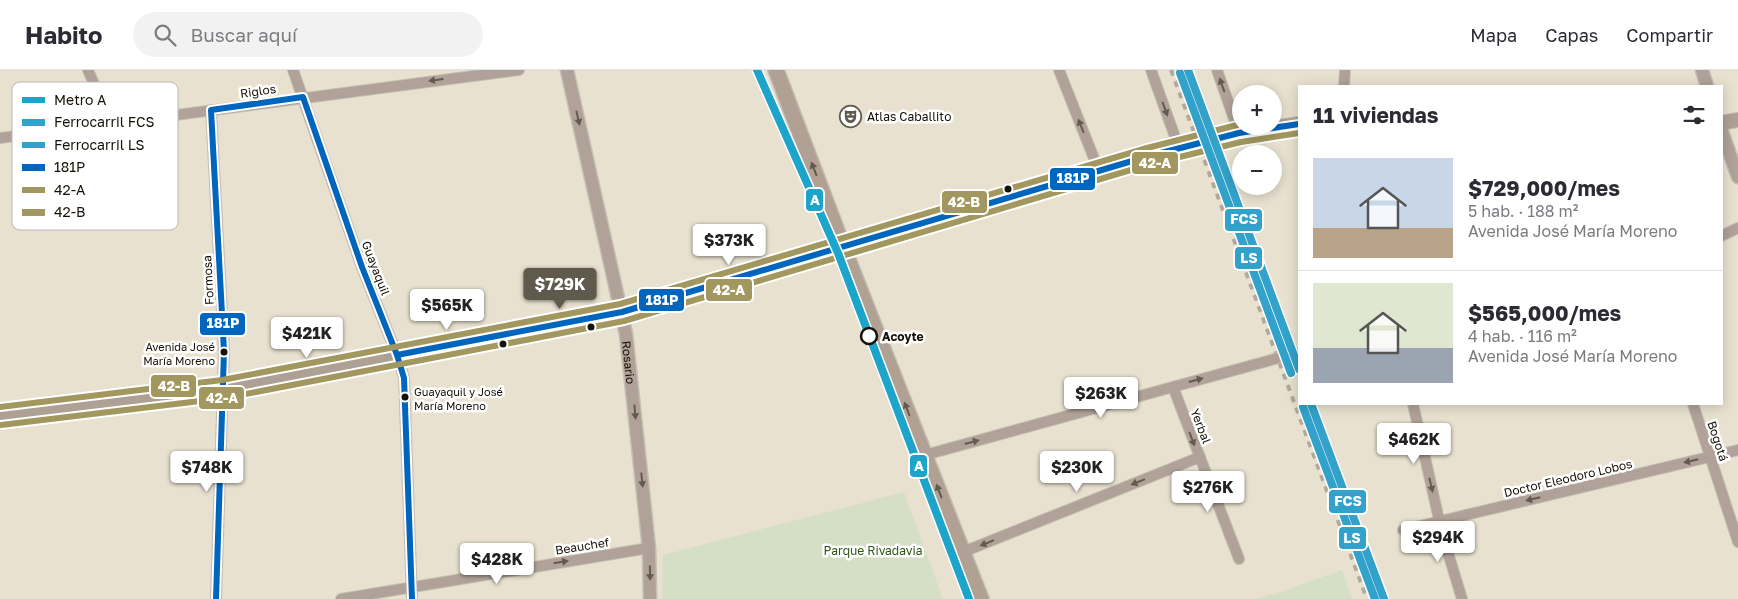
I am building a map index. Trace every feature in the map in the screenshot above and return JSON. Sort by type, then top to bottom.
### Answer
[{"type":"main road","points":[[776,70],[981,599]]},
{"type":"main road","points":[[1723,123],[1738,120]]},
{"type":"main road","points":[[1282,127],[1298,124]]},
{"type":"main road","points":[[0,416],[223,389],[622,312],[1099,171],[1232,135]]},
{"type":"street","points":[[88,70],[93,82]]},
{"type":"street","name":"Guayaquil","points":[[293,70],[362,267],[397,355],[404,378],[412,599]]},
{"type":"street","name":"Riglos","points":[[178,114],[519,70]]},
{"type":"street","name":"Rosario","points":[[568,70],[622,312],[631,369],[649,548],[650,599]]},
{"type":"street","points":[[1059,70],[1099,171]]},
{"type":"street","points":[[1151,70],[1186,147]]},
{"type":"street","points":[[1217,70],[1232,121]]},
{"type":"street","points":[[1344,85],[1345,70]]},
{"type":"street","points":[[1702,70],[1707,85]]},
{"type":"street","name":"Formosa","points":[[211,110],[224,351],[216,599]]},
{"type":"street","points":[[1723,135],[1738,177]]},
{"type":"street","points":[[1723,235],[1738,228]]},
{"type":"street","points":[[925,454],[1298,354]]},
{"type":"street","name":"Yerbal","points":[[1172,387],[1239,559]]},
{"type":"street","points":[[1413,405],[1440,521],[1462,599]]},
{"type":"street","name":"Bogotá","points":[[1692,405],[1738,542]]},
{"type":"street","name":"Doctor Eleodoro Lobos","points":[[1403,530],[1738,450]]},
{"type":"street","points":[[963,552],[1200,458]]},
{"type":"street","name":"Beauchef","points":[[341,599],[649,548]]},
{"type":"green space","name":"Parque Rivadavia","points":[[904,492],[943,599],[662,599],[663,555]]},
{"type":"green space","points":[[1342,570],[1352,599],[1256,599],[1272,595]]},
{"type":"railway","points":[[1171,70],[1367,599]]},
{"type":"metro line","name":"A","points":[[757,70],[838,253],[969,599]]},
{"type":"rail line","name":"FCS","points":[[1188,70],[1298,366]]},
{"type":"rail line","name":"LS","points":[[1180,73],[1291,373]]},
{"type":"rail line","name":"FCS","points":[[1311,405],[1384,599]]},
{"type":"rail line","name":"LS","points":[[1303,407],[1375,599]]},
{"type":"transit line","name":"181P","points":[[216,599],[224,351],[211,110],[303,97],[362,267],[397,355],[404,378],[412,599]]},
{"type":"transit line","name":"181P","points":[[397,355],[622,312],[1149,156],[1239,133],[1298,124]]},
{"type":"transit line","name":"42-B","points":[[0,407],[222,380],[620,304],[1147,148],[1232,126]]},
{"type":"transit line","name":"42-A","points":[[1,425],[225,398],[624,321],[1151,164],[1241,142],[1298,133]]},
{"type":"place","name":"Atlas Caballito","points":[[851,116]]},
{"type":"place","name":"Acoyte","points":[[869,336]]},
{"type":"place","name":"Avenida José María Moreno","points":[[224,352]]},
{"type":"place","name":"Guayaquil y José María Moreno","points":[[405,397]]}]
